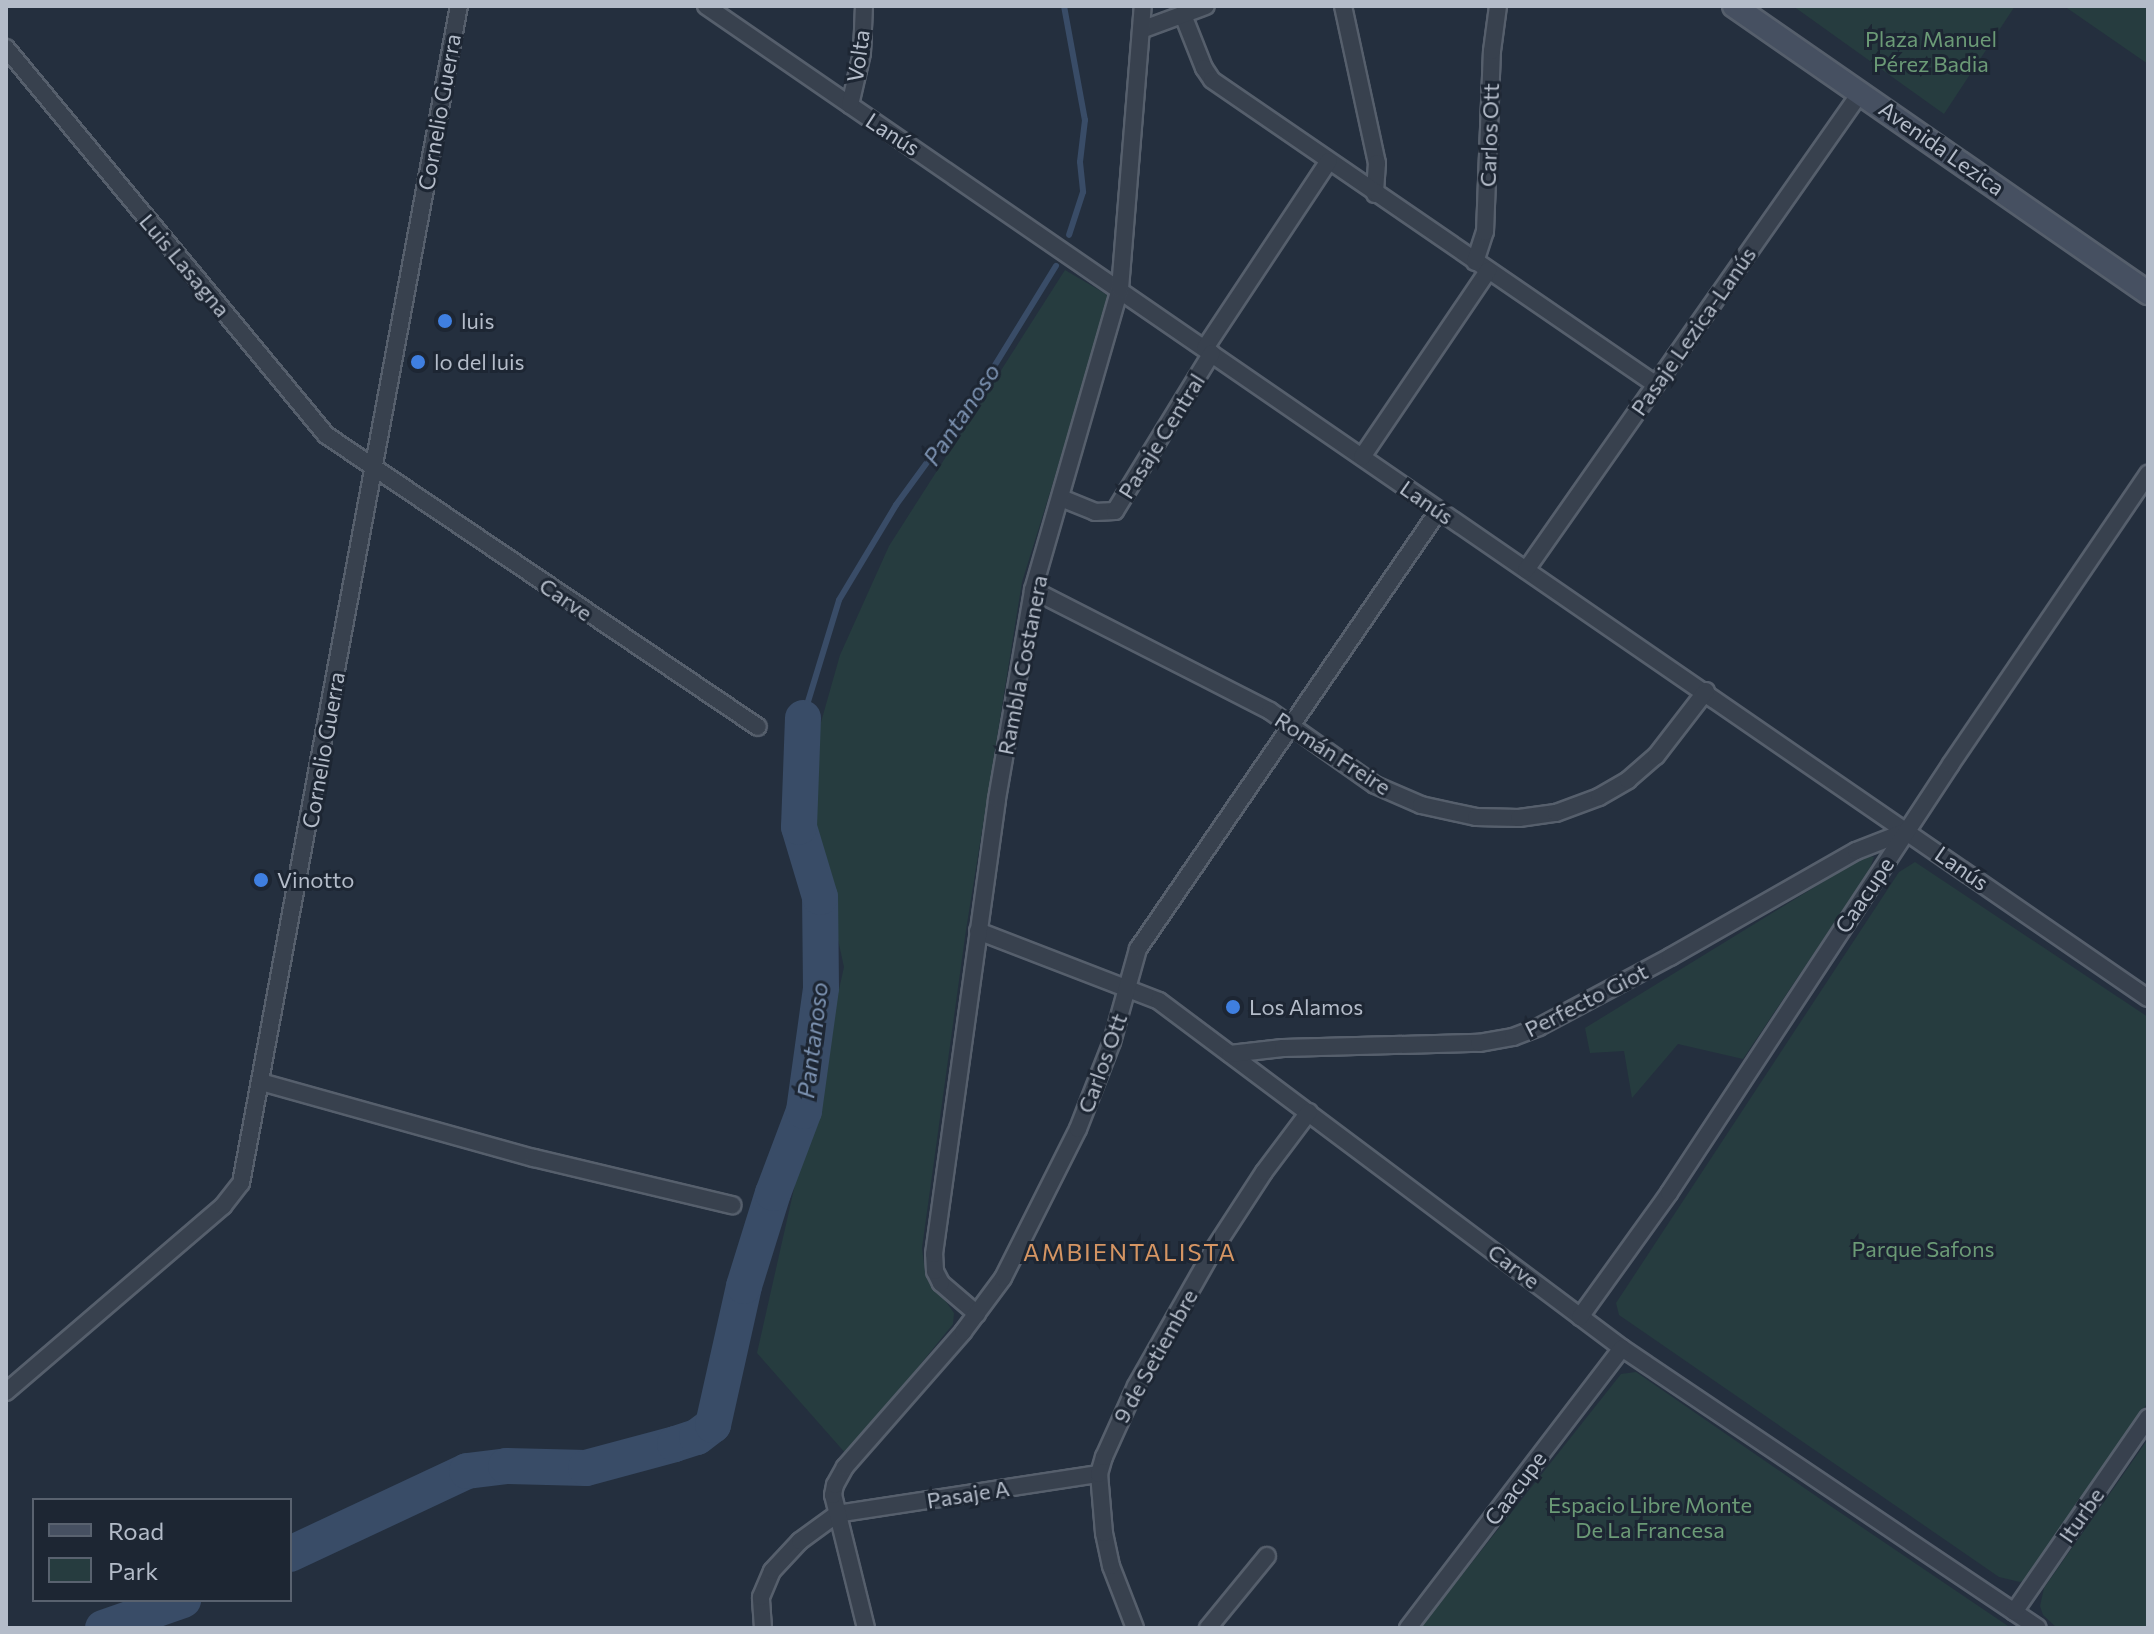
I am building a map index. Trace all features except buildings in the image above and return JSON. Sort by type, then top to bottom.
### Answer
[{"type":"street","name":"Cornelio Guerra","points":[[6,1392],[223,1206],[241,1183],[459,6]]},
{"type":"street","name":"Lanús","points":[[706,6],[1706,691],[2148,998]]},
{"type":"street","name":"Volta","points":[[850,105],[862,53],[864,6]]},
{"type":"street","name":"Rambla Costanera","points":[[977,1314],[941,1283],[935,1271],[934,1254],[978,931],[1033,590],[1120,289],[1143,6]]},
{"type":"street","points":[[1141,30],[1206,6]]},
{"type":"street","points":[[1343,6],[1377,163],[1375,194]]},
{"type":"street","name":"Carlos Ott","points":[[1362,457],[1482,266],[1492,51],[1498,6]]},
{"type":"street","name":"Avenida Lezica","points":[[1734,6],[2148,293]]},
{"type":"street","points":[[1183,15],[1204,68],[1212,80],[1655,384]]},
{"type":"street","name":"Luis Lasagna","points":[[6,48],[326,435],[374,470]]},
{"type":"street","name":"Pasaje Lezica-Lanús","points":[[1526,570],[1861,92]]},
{"type":"street","points":[[1208,351],[1329,161]]},
{"type":"street","name":"Pasaje Central","points":[[1061,498],[1095,512],[1115,511],[1208,351]]},
{"type":"street","name":"Carve","points":[[374,470],[758,727]]},
{"type":"street","name":"Caacupe","points":[[1580,1317],[1669,1193],[2148,474]]},
{"type":"street","name":"Carlos Ott","points":[[866,1628],[833,1495],[845,1467],[977,1314],[1003,1278],[1078,1129],[1112,1042],[1138,949],[1147,933],[1439,510]]},
{"type":"street","name":"Román Freire","points":[[1033,590],[1270,711],[1375,785],[1421,805],[1476,817],[1519,818],[1556,813],[1599,797],[1628,780],[1665,746],[1706,691]]},
{"type":"street","name":"Perfecto Giot","points":[[1230,1054],[1283,1048],[1479,1043],[1513,1037],[1539,1027],[1670,957],[1856,851],[1909,831]]},
{"type":"street","name":"Carve","points":[[978,931],[1128,986],[1159,1001],[1622,1348],[2038,1628]]},
{"type":"street","points":[[261,1082],[534,1158],[732,1205]]},
{"type":"street","name":"9 de Setiembre","points":[[1134,1628],[1104,1533],[1099,1474],[1124,1409],[1205,1266],[1264,1172],[1309,1112]]},
{"type":"street","name":"Caacupe","points":[[1408,1628],[1622,1348]]},
{"type":"street","name":"Iturbe","points":[[2014,1612],[2148,1418]]},
{"type":"street","name":"Pasaje A","points":[[837,1514],[1099,1474]]},
{"type":"street","points":[[763,1628],[761,1597],[772,1571],[800,1541],[837,1514]]},
{"type":"street","points":[[1208,1628],[1267,1556]]},
{"type":"street","points":[[1125,1628],[1134,1628]]},
{"type":"green space","name":"Plaza Manuel Pérez Badia","points":[[1793,6],[2015,6],[1944,114]]},
{"type":"green space","points":[[2064,6],[2148,6],[2148,64]]},
{"type":"green space","points":[[1065,270],[1111,297],[1022,582],[966,930],[922,1248],[925,1272],[954,1313],[953,1324],[847,1455],[757,1353],[844,967],[812,822],[814,747],[840,655],[889,546]]},
{"type":"green space","points":[[1867,855],[1874,857],[1869,871],[1743,1059],[1678,1044],[1632,1098],[1624,1051],[1590,1053],[1585,1028]]},
{"type":"green space","name":"Parque Safons","points":[[1915,862],[2148,1017],[2148,1402],[2048,1552],[2028,1580],[2020,1582],[1999,1577],[1619,1315],[1616,1303],[1899,872]]},
{"type":"green space","name":"Espacio Libre Monte De La Francesa","points":[[1636,1372],[2011,1628],[1420,1628],[1621,1374]]},
{"type":"green space","points":[[2148,1439],[2148,1628],[2057,1628],[2043,1615],[2040,1606],[2044,1588]]},
{"type":"waterway","name":"Pantanoso","points":[[1064,6],[1085,120],[1080,162],[1083,192],[1069,235]]},
{"type":"waterway","name":"Pantanoso","points":[[803,718],[839,600],[896,505],[979,391],[1056,266]]},
{"type":"waterway","name":"Pantanoso","points":[[292,1553],[467,1471],[506,1466],[586,1468],[697,1437],[713,1425],[744,1286],[773,1193],[804,1111],[821,988],[820,897],[799,827],[803,718]]},
{"type":"waterway","name":"Pantanoso","points":[[103,1628],[177,1602]]},
{"type":"place","name":"luis","points":[[445,321]]},
{"type":"place","name":"lo del luis","points":[[418,362]]},
{"type":"place","name":"Vinotto","points":[[261,880]]},
{"type":"place","name":"Los Alamos","points":[[1233,1007]]},
{"type":"district","name":"AMBIENTALISTA","points":[[1130,1252]]}]
